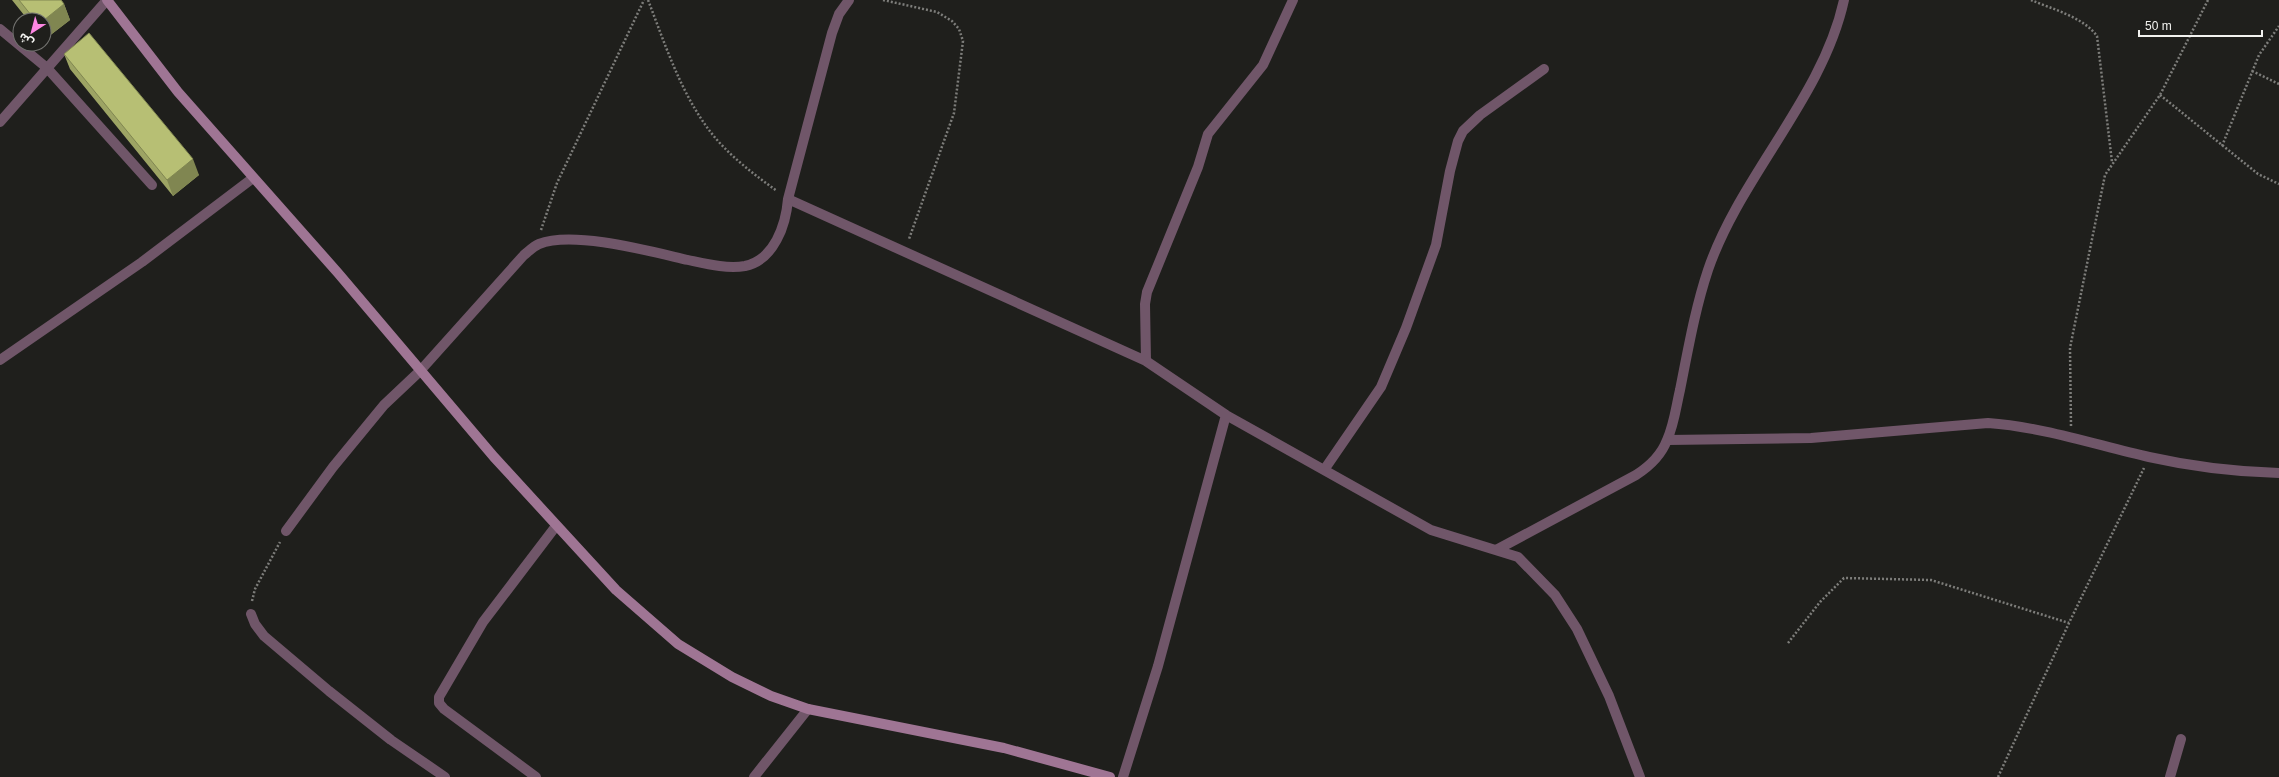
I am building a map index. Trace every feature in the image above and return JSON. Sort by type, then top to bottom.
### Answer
[{"type":"street","points":[[0,122],[107,0],[178,92],[338,273],[494,457],[616,590],[678,644],[732,677],[771,696],[808,709],[1004,748],[1110,777]]},
{"type":"street","points":[[286,531],[384,405],[420,371],[524,255],[539,244],[559,240],[613,243],[710,265],[746,266],[761,259],[780,234],[786,222],[788,199],[832,33],[839,14],[849,0]]},
{"type":"street","points":[[1146,361],[1145,304],[1147,292],[1198,167],[1208,134],[1263,65],[1293,0]]},
{"type":"street","points":[[1498,549],[1652,465],[1668,440],[1701,295],[1709,268],[1725,231],[1747,190],[1763,165],[1830,46],[1840,20],[1844,0]]},
{"type":"street","points":[[0,29],[47,68],[152,186]]},
{"type":"street","points":[[1324,470],[1381,387],[1397,350],[1436,244],[1450,171],[1458,141],[1463,131],[1480,115],[1544,69]]},
{"type":"street","points":[[0,360],[129,271],[253,178]]},
{"type":"street","points":[[788,199],[904,253],[1146,361],[1226,415],[1430,530],[1498,549],[1518,557],[1555,595],[1577,629],[1609,696],[1640,777]]},
{"type":"street","points":[[1123,777],[1158,666],[1226,415]]},
{"type":"street","points":[[1668,440],[1811,438],[1988,423],[2005,424],[2150,457],[2254,472],[2279,472]]},
{"type":"street","points":[[536,777],[444,709],[439,703],[439,697],[483,622],[556,526]]},
{"type":"street","points":[[251,614],[255,624],[264,636],[323,686],[391,740],[445,777]]},
{"type":"street","points":[[754,777],[808,709]]},
{"type":"street","points":[[2170,777],[2181,739]]},
{"type":"path","points":[[539,244],[542,225],[557,183],[644,0]]},
{"type":"path","points":[[648,0],[677,75],[709,130],[749,171],[788,199]]},
{"type":"path","points":[[883,0],[937,12],[952,21],[959,29],[964,41],[954,113],[904,253]]},
{"type":"path","points":[[2031,0],[2082,23],[2091,29],[2097,36],[2112,163]]},
{"type":"path","points":[[2071,438],[2070,348],[2105,175],[2160,94],[2208,0]]},
{"type":"path","points":[[2222,146],[2259,55],[2279,26]]},
{"type":"path","points":[[2252,71],[2279,84]]},
{"type":"path","points":[[2160,94],[2258,174],[2279,184]]},
{"type":"path","points":[[1998,777],[2069,623],[2150,457]]},
{"type":"path","points":[[251,614],[256,589],[286,531]]},
{"type":"path","points":[[1788,643],[1820,602],[1838,582],[1844,578],[1931,580],[2069,623]]},
{"type":"building","points":[[19,0],[61,0],[64,4],[52,14],[52,12],[29,12]]},
{"type":"building","points":[[89,33],[193,159],[167,180],[64,54]]}]
